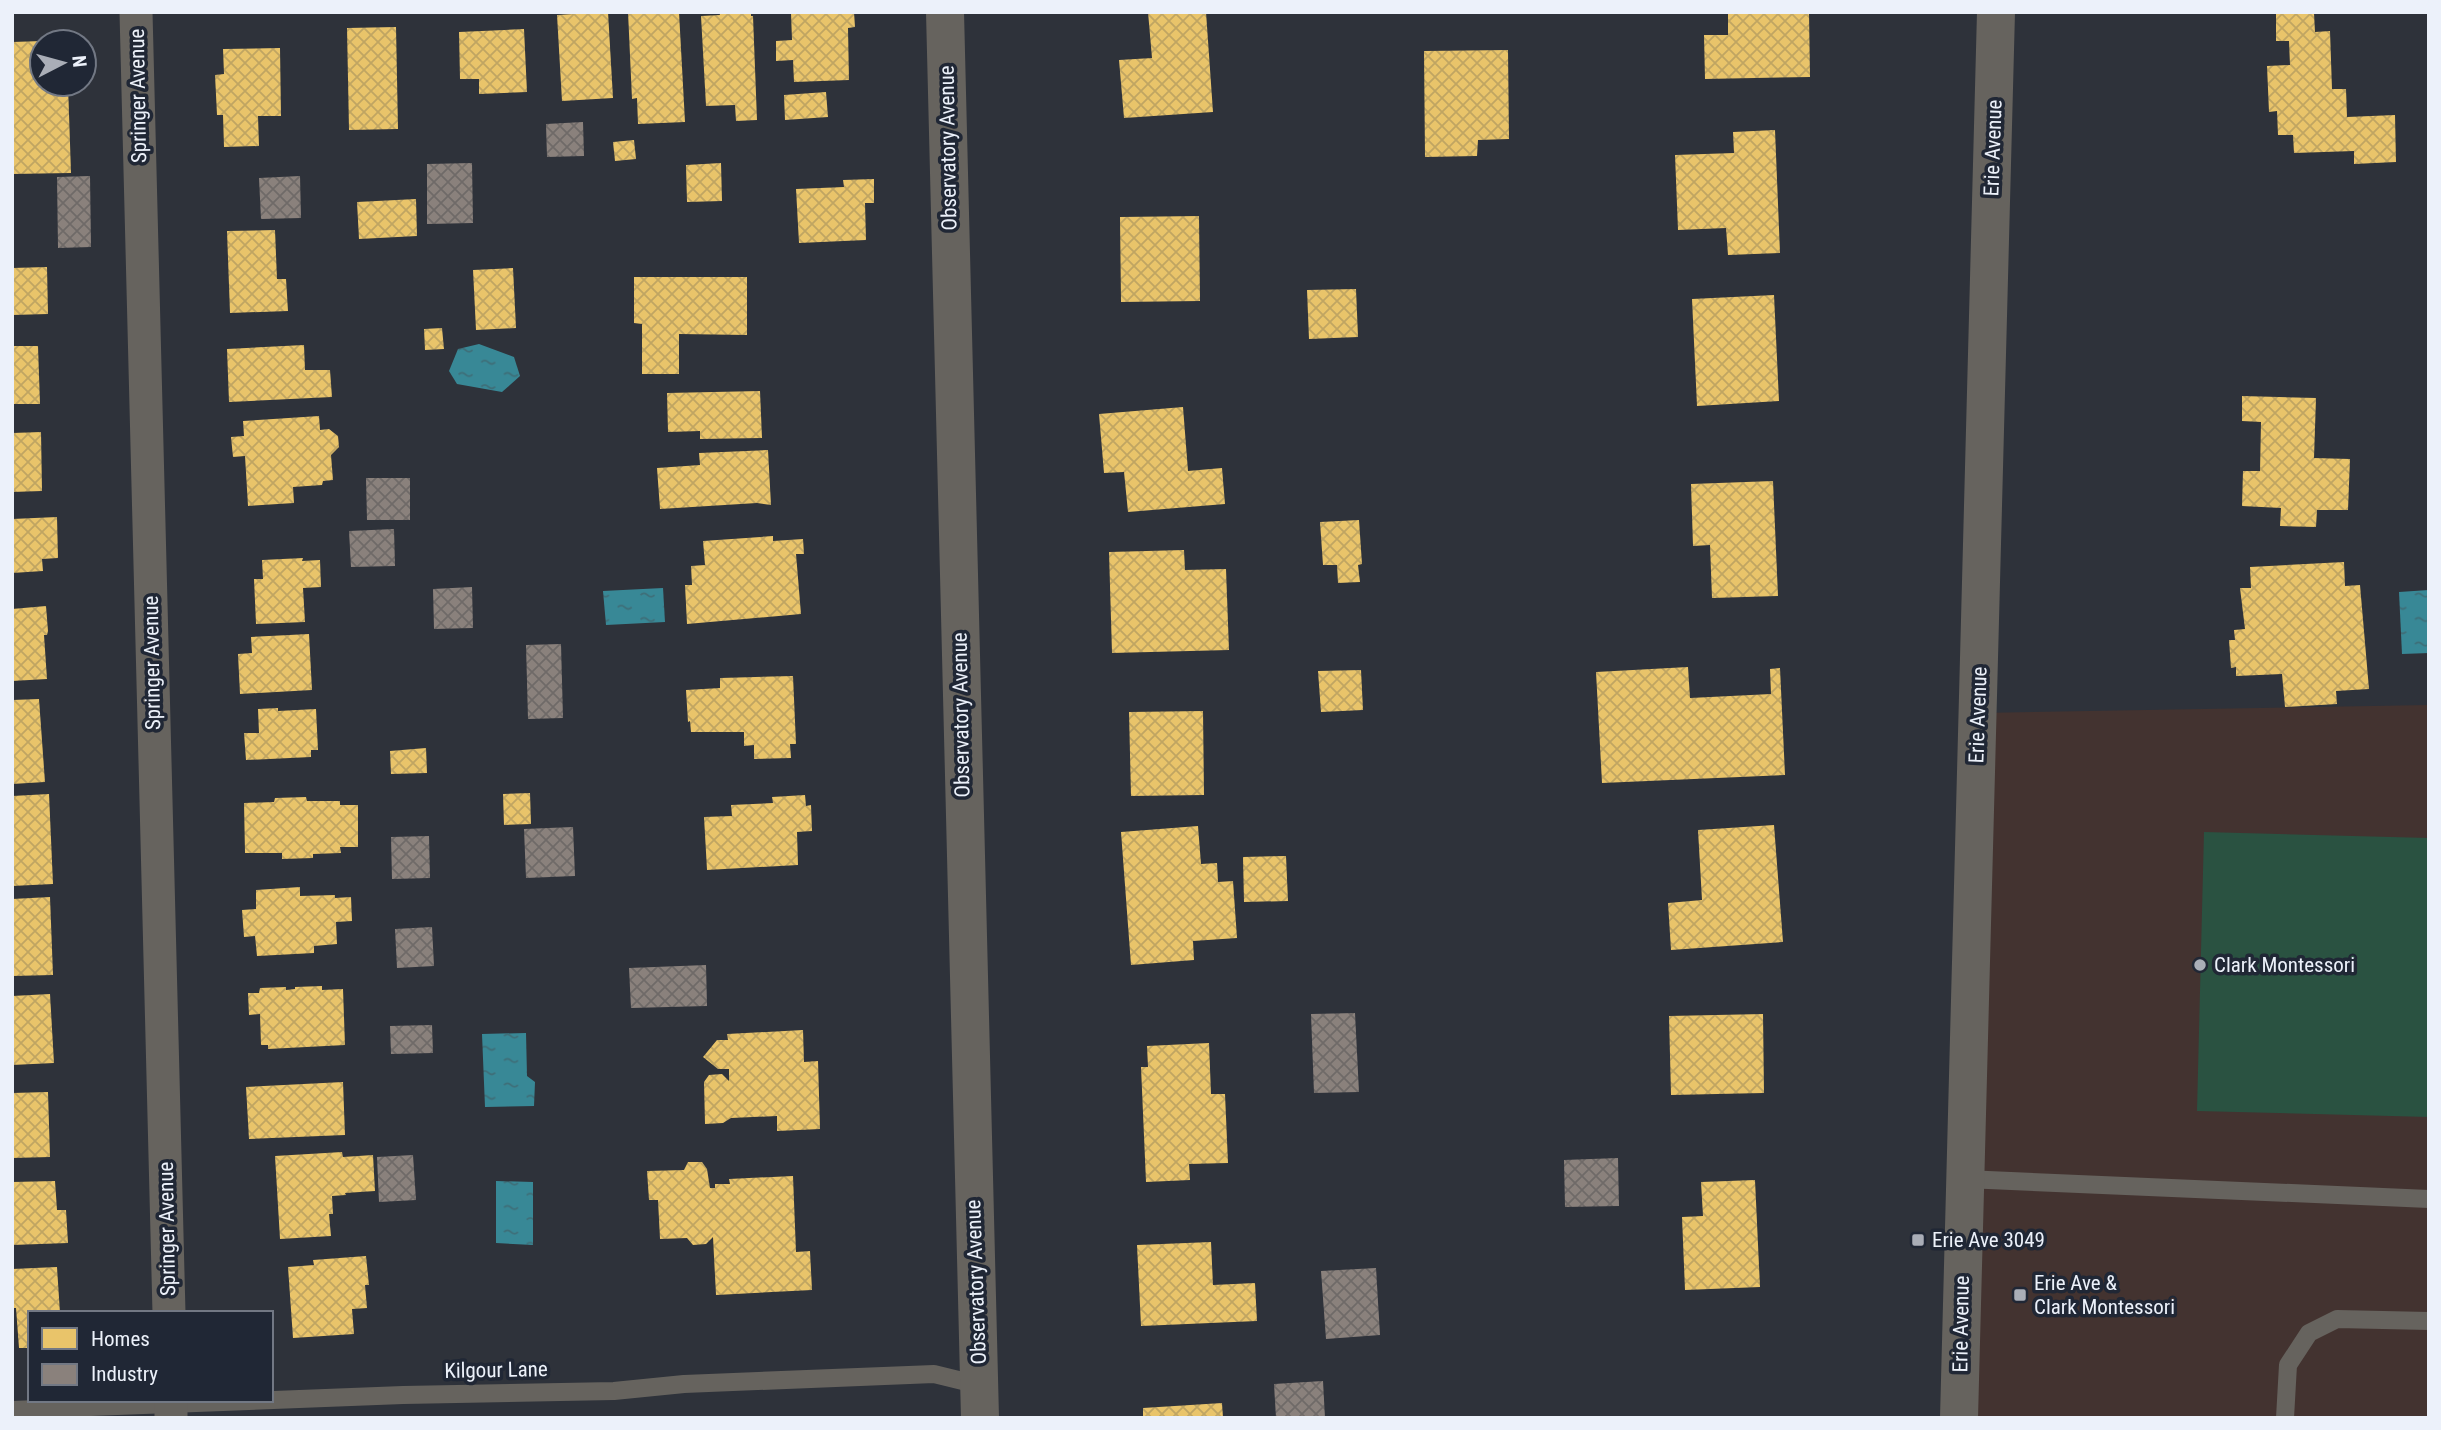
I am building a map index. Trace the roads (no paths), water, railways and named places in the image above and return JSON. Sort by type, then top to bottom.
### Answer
[{"type":"street","name":"Springer Avenue","points":[[136,12],[169,1311]]},
{"type":"street","name":"Observatory Avenue","points":[[944,12],[979,1401]]},
{"type":"street","name":"Erie Avenue","points":[[1959,1418],[1996,12]]},
{"type":"lane","points":[[1965,1179],[2429,1199]]},
{"type":"lane","points":[[2285,1418],[2288,1365],[2309,1333],[2337,1320],[2429,1321]]},
{"type":"lane","name":"Kilgour Lane","points":[[273,1402],[403,1395],[614,1391],[684,1384],[934,1374],[979,1401]]},
{"type":"lane","name":"Kilgour Lane","points":[[12,1410],[268,1402]]},
{"type":"water","points":[[479,344],[514,357],[520,376],[502,392],[457,384],[449,371],[458,349]]},
{"type":"water","points":[[663,588],[665,622],[606,625],[603,591]]},
{"type":"water","points":[[2429,590],[2429,653],[2402,654],[2399,592]]},
{"type":"water","points":[[526,1033],[527,1076],[535,1082],[534,1106],[485,1107],[482,1034]]},
{"type":"water","points":[[496,1181],[533,1182],[533,1245],[496,1243]]},
{"type":"place","name":"Clark Montessori","points":[[2200,965]]},
{"type":"place","name":"Erie Ave 3049","points":[[1918,1240]]},
{"type":"place","name":"Erie Ave & Clark Montessori","points":[[2020,1295]]}]
